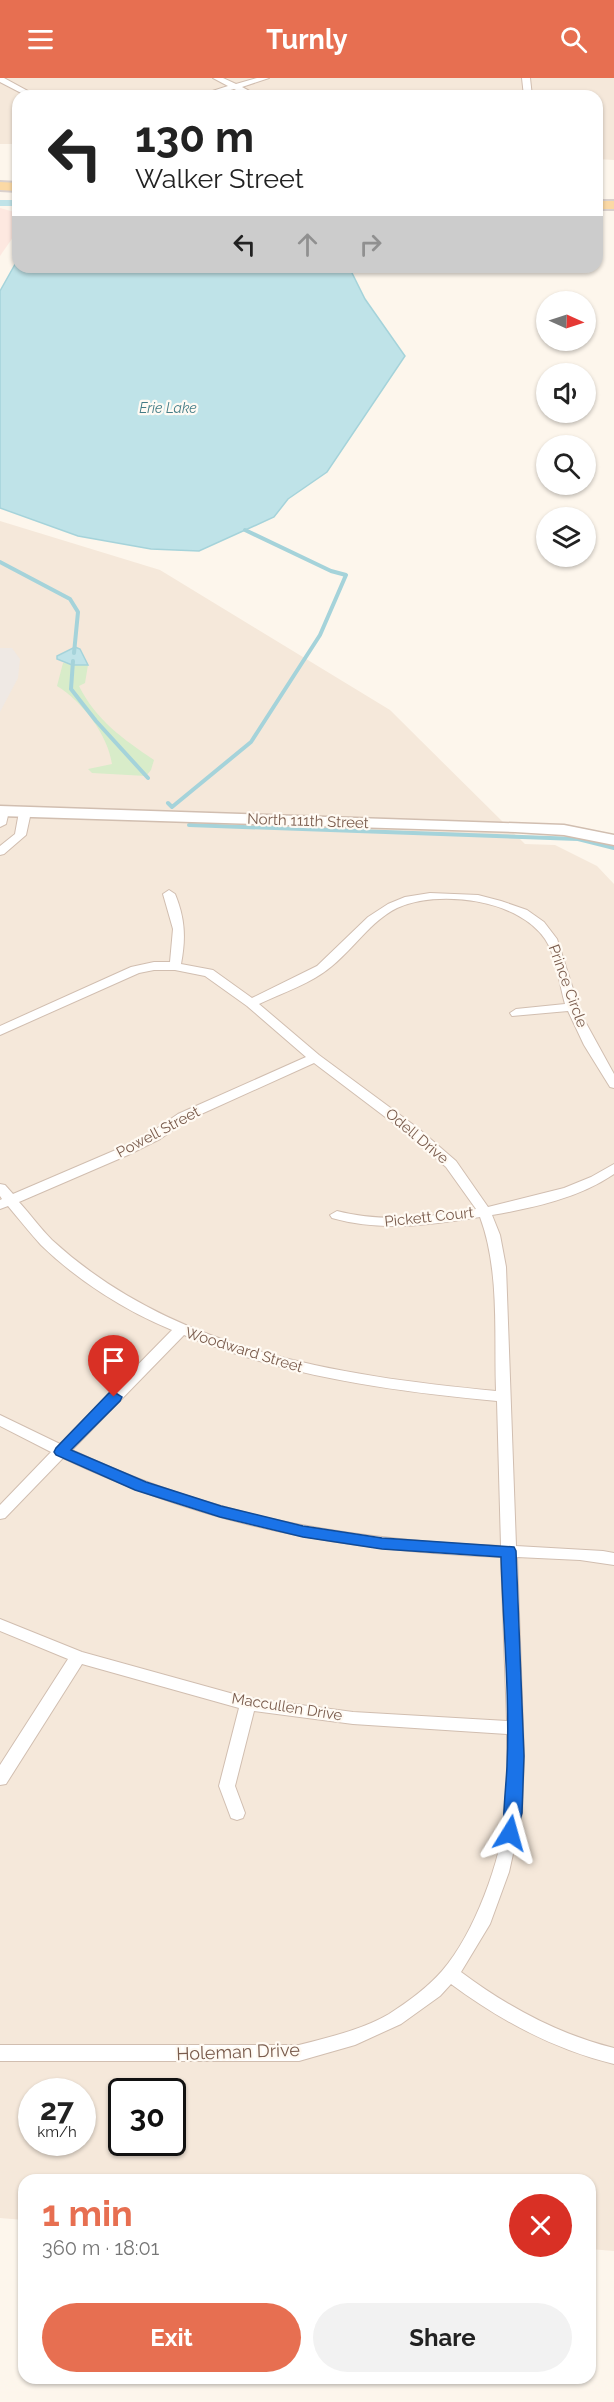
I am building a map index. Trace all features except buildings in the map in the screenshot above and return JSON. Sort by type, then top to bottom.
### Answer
[{"type":"street","points":[[217,78],[242,90]]},
{"type":"street","points":[[221,90],[265,78]]},
{"type":"street","points":[[0,79],[21,90]]},
{"type":"street","points":[[0,852],[20,835],[25,812]]},
{"type":"street","name":"North 111th Street","points":[[1,816],[25,812],[514,827],[564,830],[614,840]]},
{"type":"street","points":[[0,1031],[135,970],[154,966],[175,966],[180,940],[178,914],[169,894]]},
{"type":"street","name":"Prince Circle","points":[[251,1003],[319,970],[342,951],[375,917],[395,904],[409,900],[459,897],[507,906],[528,915],[544,928],[551,939],[572,1007],[598,1060],[614,1084]]},
{"type":"street","name":"Odell Drive","points":[[175,966],[209,973],[251,1003],[315,1058],[414,1132],[451,1164],[484,1211],[494,1235],[500,1267],[508,1551]]},
{"type":"street","points":[[516,1013],[572,1007]]},
{"type":"street","name":"Powell Street","points":[[5,1203],[123,1152],[155,1136],[183,1117],[315,1058]]},
{"type":"street","points":[[484,1211],[563,1195],[590,1185],[614,1168]]},
{"type":"street","name":"Woodward Street","points":[[0,1188],[5,1203],[72,1264],[105,1289],[180,1330],[246,1353],[326,1374],[427,1391],[503,1397]]},
{"type":"street","name":"Pickett Court","points":[[337,1215],[369,1222],[397,1222],[441,1219],[484,1211]]},
{"type":"street","points":[[0,1514],[180,1330]]},
{"type":"street","points":[[0,1420],[61,1452],[141,1486],[220,1511],[303,1531],[382,1544],[564,1553],[614,1559]]},
{"type":"street","name":"Holeman Drive","points":[[0,2053],[299,2053],[349,2040],[395,2019],[434,1991],[450,1974],[481,1924],[501,1872],[514,1813],[516,1756],[513,1728],[508,1551]]},
{"type":"street","name":"Maccullen Drive","points":[[0,1625],[78,1657],[248,1704],[353,1718],[513,1728]]},
{"type":"street","points":[[0,1779],[78,1657]]},
{"type":"street","points":[[237,1813],[226,1785],[248,1704]]},
{"type":"street","points":[[450,1974],[494,2007],[545,2033],[614,2056]]},
{"type":"shaded area","points":[[0,78],[614,78],[614,160],[603,159],[603,90],[12,90],[12,144],[0,144]]},
{"type":"shaded area","points":[[0,208],[12,211],[12,239],[0,256]]},
{"type":"shaded area","points":[[0,521],[160,570],[390,710],[525,844],[555,845],[597,866],[614,884],[614,2251],[596,2250],[596,2174],[18,2174],[18,2220],[0,2218]]},
{"type":"shaded area","points":[[0,648],[12,648],[20,659],[18,678],[0,712]]},
{"type":"green space","points":[[63,663],[88,665],[85,683],[79,686],[102,719],[154,760],[146,776],[92,773],[88,769],[112,764],[110,753],[92,720],[76,700],[57,686]]},
{"type":"water","name":"Erie Lake","points":[[12,270],[12,273],[352,273],[365,299],[405,356],[327,472],[288,499],[274,517],[199,551],[151,549],[78,536],[0,508],[0,291]]},
{"type":"water","points":[[75,647],[80,649],[88,665],[72,665],[57,659],[57,656]]},
{"type":"waterway","points":[[0,203],[12,203]]},
{"type":"waterway","points":[[168,803],[172,807],[251,742],[320,635],[346,575],[331,571],[245,530]]},
{"type":"waterway","points":[[0,562],[70,599],[78,612],[74,653]]},
{"type":"waterway","points":[[73,661],[71,689],[96,721],[148,778]]},
{"type":"waterway","points":[[189,825],[578,839],[614,848]]},
{"type":"route","points":[[114,1397],[61,1452],[141,1486],[220,1511],[303,1531],[382,1544],[508,1551],[513,1728],[516,1756],[514,1813],[510,1833]]}]
